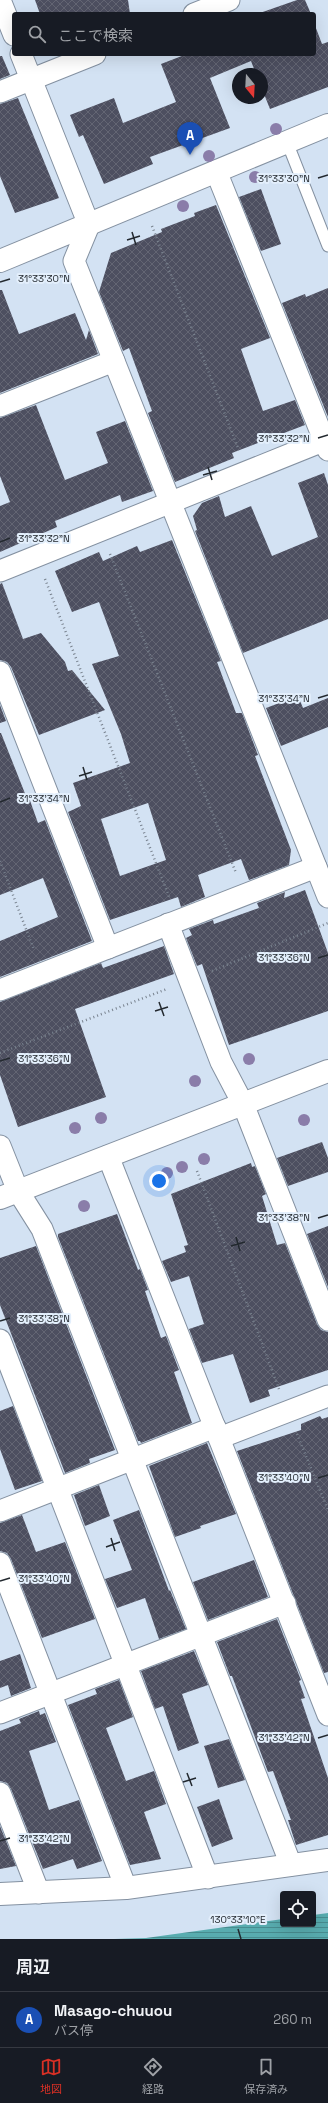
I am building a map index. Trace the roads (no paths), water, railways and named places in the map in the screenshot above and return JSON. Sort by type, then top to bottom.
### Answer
[{"type":"street","points":[[0,0],[12,30]]},
{"type":"street","points":[[199,12],[229,0]]},
{"type":"street","points":[[23,56],[89,225],[74,261],[169,502],[319,858],[328,897]]},
{"type":"street","points":[[0,92],[89,56]]},
{"type":"street","points":[[0,261],[328,126]]},
{"type":"street","points":[[0,571],[247,471],[327,443],[216,171]]},
{"type":"street","points":[[0,406],[114,361]]},
{"type":"street","points":[[0,672],[108,948]]},
{"type":"street","points":[[0,990],[244,894],[319,858]]},
{"type":"street","points":[[173,922],[189,981],[221,1062],[243,1104],[328,1320]]},
{"type":"street","points":[[9,1194],[328,1071]]},
{"type":"street","points":[[0,1146],[9,1194],[42,1229],[291,1865]]},
{"type":"street","points":[[108,1156],[328,1715]]},
{"type":"street","points":[[0,1340],[127,1664],[208,1878]]},
{"type":"street","points":[[0,1511],[132,1459],[288,1411],[328,1396]]},
{"type":"street","points":[[0,1563],[126,1888]]},
{"type":"street","points":[[0,1713],[285,1603]]},
{"type":"street","points":[[0,1793],[39,1893]]},
{"type":"street","points":[[0,1894],[126,1888],[208,1878],[328,1860]]},
{"type":"lane","points":[[287,142],[328,246]]},
{"type":"place","name":"Masago-chuuou","points":[[190,155]]}]
